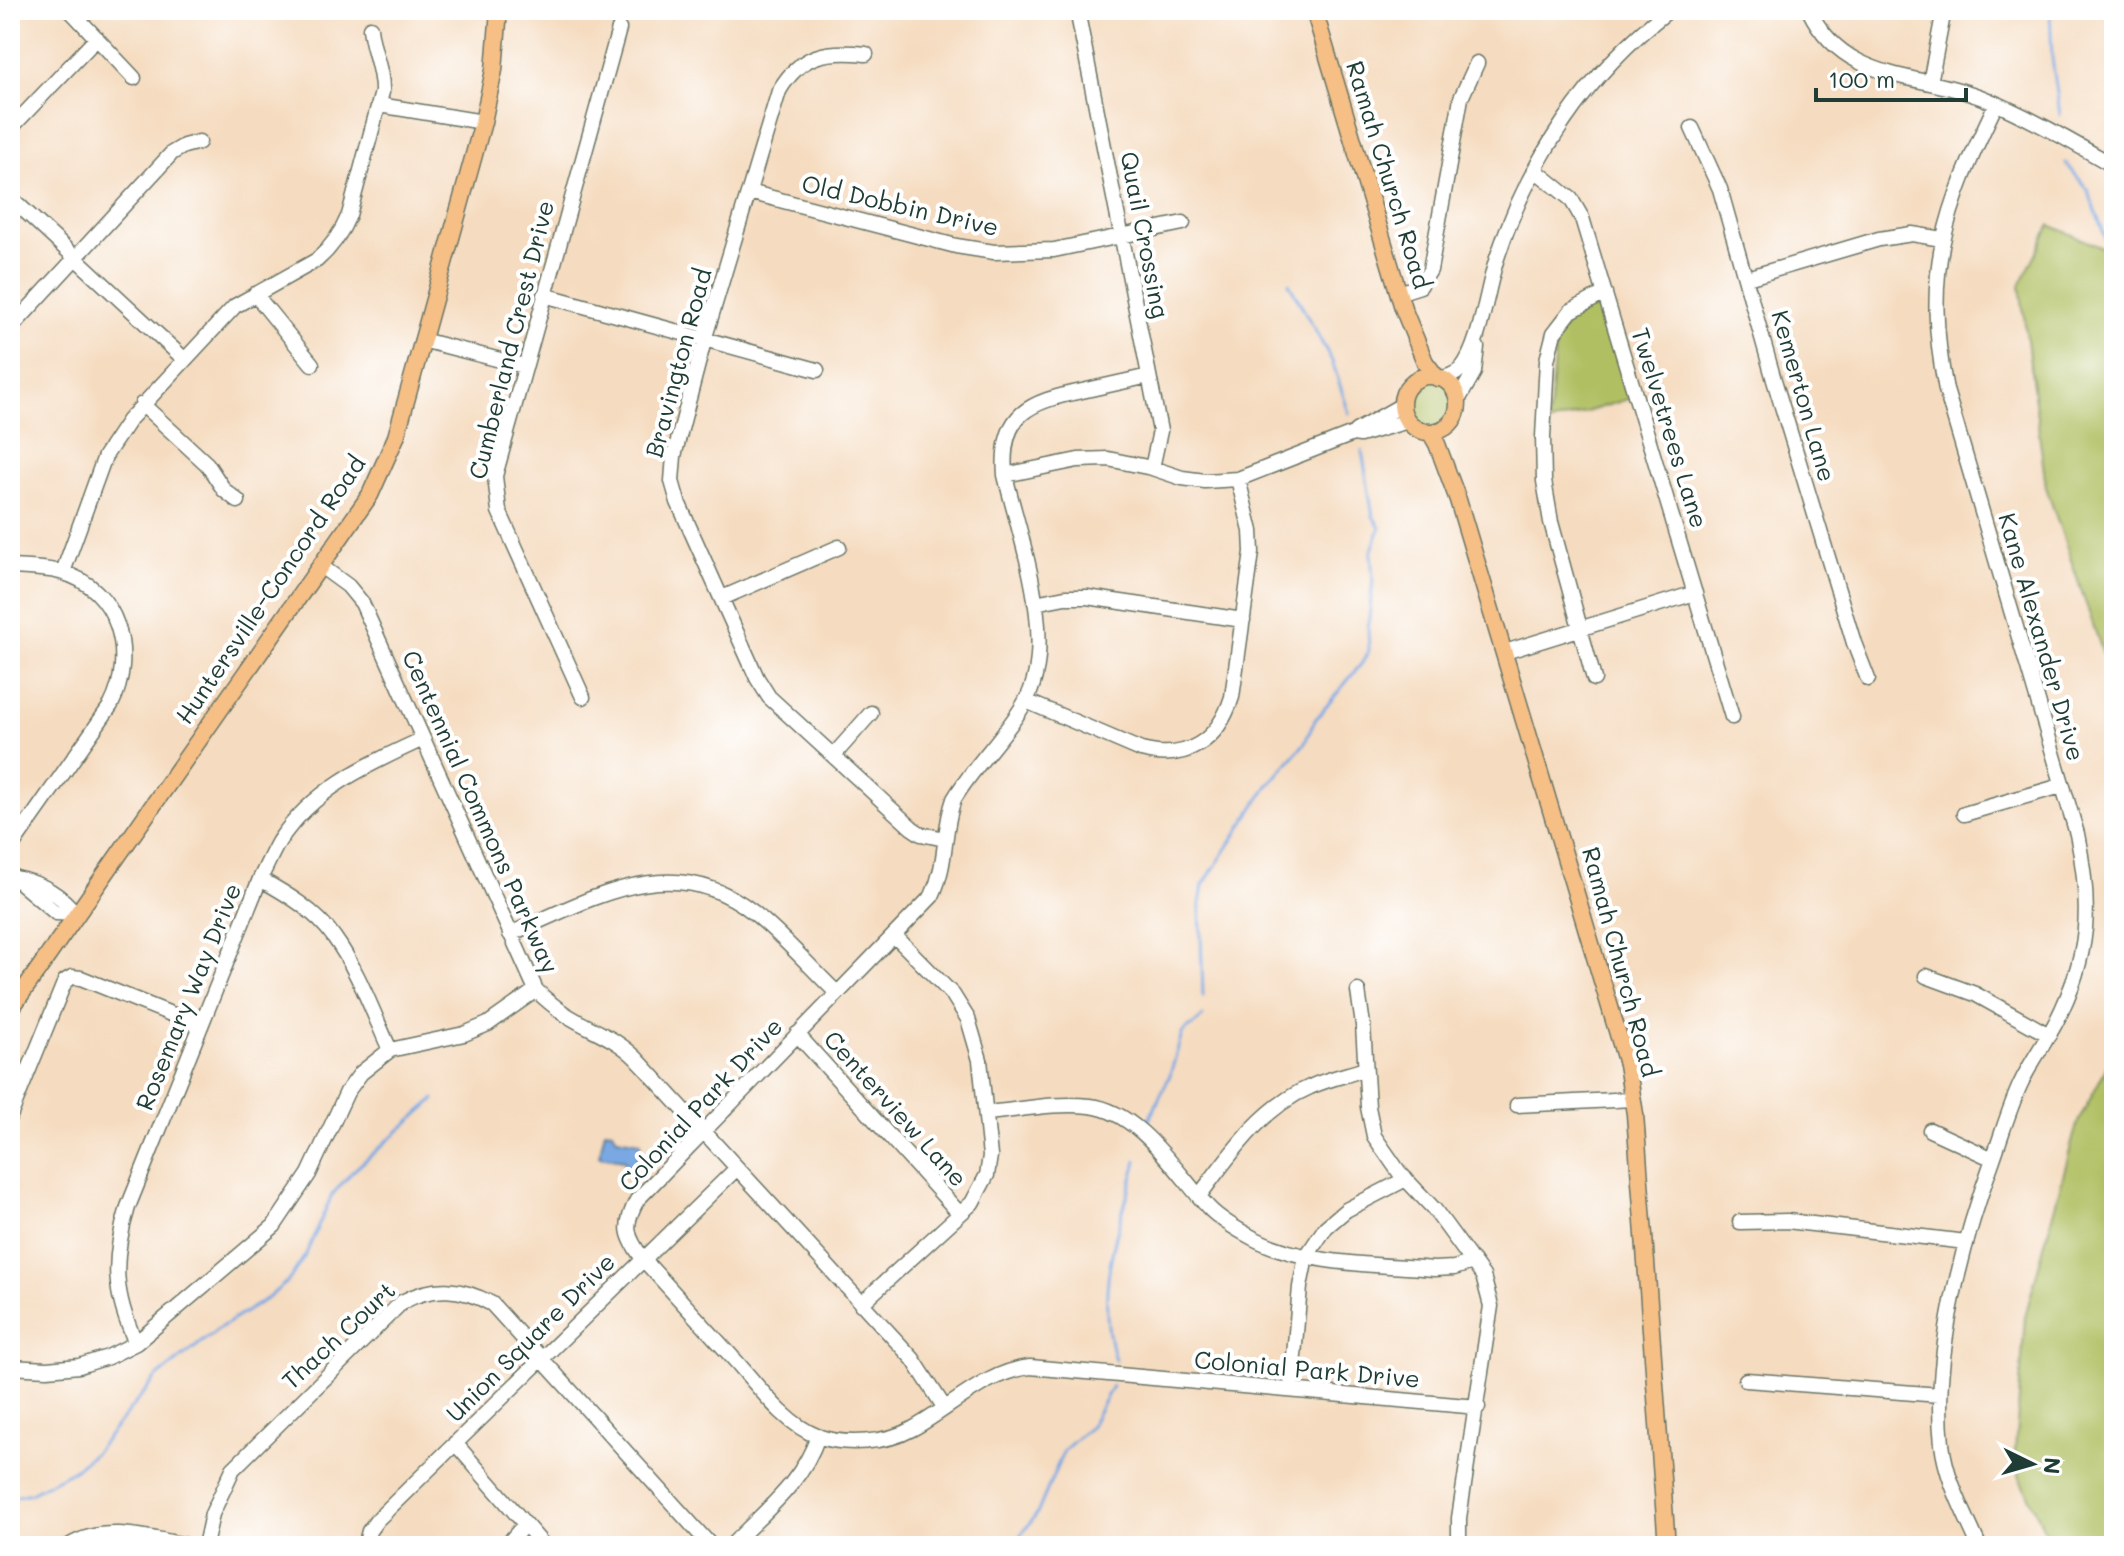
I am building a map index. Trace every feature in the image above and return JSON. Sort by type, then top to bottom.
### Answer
[{"type":"main road","name":"Huntersville-Concord Road","points":[[10,1010],[322,567],[370,495],[389,458],[483,122],[494,70],[499,10]]},
{"type":"main road","name":"Ramah Church Road","points":[[1314,10],[1400,300],[1415,380]]},
{"type":"main road","name":"Ramah Church Road","points":[[1400,300],[1425,362],[1438,378],[1451,386],[1457,402],[1457,411],[1448,426],[1458,500]]},
{"type":"main road","points":[[1438,378],[1415,380],[1406,390],[1405,413],[1418,430],[1430,432],[1448,426]]},
{"type":"main road","name":"Ramah Church Road","points":[[1430,432],[1458,500],[1627,1064],[1633,1099],[1667,1546]]},
{"type":"street","points":[[70,10],[134,78]]},
{"type":"street","name":"Quail Crossing","points":[[1077,10],[1160,431],[1152,468]]},
{"type":"street","points":[[1438,378],[1455,374],[1470,356],[1500,247],[1555,133],[1599,73],[1646,27],[1669,10]]},
{"type":"street","points":[[1809,10],[1843,54],[1858,63],[1892,76],[1963,91],[1996,104],[2114,166]]},
{"type":"street","points":[[1930,83],[1944,10]]},
{"type":"street","points":[[63,572],[105,456],[121,429],[228,312],[317,260],[334,243],[349,215],[379,105],[382,85],[370,28]]},
{"type":"street","name":"Cumberland Crest Drive","points":[[583,697],[499,511],[495,476],[619,29]]},
{"type":"street","points":[[10,129],[97,38]]},
{"type":"street","name":"Bravington Road","points":[[866,54],[839,51],[820,54],[800,66],[784,81],[779,91],[705,337],[674,456],[672,481],[678,502],[757,678],[769,697],[912,828],[921,834],[945,839]]},
{"type":"street","points":[[1400,300],[1420,286],[1430,270],[1461,98],[1477,63]]},
{"type":"street","name":"Kane Alexander Drive","points":[[1979,1546],[1948,1474],[1942,1445],[1940,1395],[1945,1343],[1966,1242],[1993,1159],[2020,1084],[2076,980],[2083,952],[2086,918],[2081,853],[1939,357],[1935,304],[1942,239],[1961,180],[1996,104]]},
{"type":"street","points":[[379,105],[483,122]]},
{"type":"street","name":"Kemerton Lane","points":[[1692,128],[1720,189],[1774,380],[1849,628],[1868,679]]},
{"type":"street","points":[[10,329],[172,153],[199,142]]},
{"type":"street","name":"Twelvetrees Lane","points":[[1535,170],[1563,191],[1578,209],[1732,717]]},
{"type":"street","name":"Old Dobbin Drive","points":[[749,192],[956,246],[994,252],[1054,250],[1183,223]]},
{"type":"street","points":[[10,197],[184,359]]},
{"type":"street","points":[[1747,278],[1889,237],[1912,234],[1942,239]]},
{"type":"street","points":[[1594,679],[1556,546],[1544,481],[1547,360],[1554,333],[1562,321],[1582,303],[1605,293]]},
{"type":"street","points":[[255,294],[312,364]]},
{"type":"street","points":[[544,295],[817,370]]},
{"type":"street","points":[[1457,402],[1474,372],[1478,331]]},
{"type":"street","points":[[422,340],[524,366]]},
{"type":"street","name":"Colonial Park Drive","points":[[1149,376],[1038,401],[1012,426],[1004,457],[1005,475],[1040,632],[1035,676],[1026,701],[954,799],[948,815],[942,874],[932,896],[637,1200],[627,1225],[630,1241],[780,1411],[818,1436],[846,1440],[892,1438],[913,1429],[999,1375],[1015,1368],[1030,1367],[1478,1407]]},
{"type":"street","points":[[142,404],[207,464],[224,490],[238,501]]},
{"type":"street","points":[[1005,475],[1078,460],[1108,459],[1182,478],[1205,481],[1238,479],[1353,434],[1362,425],[1405,413]]},
{"type":"street","points":[[1026,701],[1157,754],[1188,750],[1215,732],[1226,717],[1232,697],[1252,552],[1251,531],[1238,479]]},
{"type":"street","points":[[722,598],[839,547]]},
{"type":"street","points":[[10,567],[63,572],[94,590],[111,610],[121,633],[124,666],[111,705],[10,849]]},
{"type":"street","name":"Centennial Commons Parkway","points":[[322,567],[348,586],[362,603],[536,990],[567,1015],[625,1047],[913,1359],[944,1407]]},
{"type":"street","points":[[1505,652],[1695,593]]},
{"type":"street","points":[[1035,603],[1065,597],[1087,597],[1243,620]]},
{"type":"street","points":[[834,755],[871,713]]},
{"type":"street","name":"Rosemary Way Drive","points":[[136,1343],[118,1294],[118,1239],[128,1207],[260,879],[279,841],[328,788],[361,767],[423,739]]},
{"type":"street","points":[[1964,814],[2061,786]]},
{"type":"street","points":[[13,876],[29,893],[56,913],[76,914]]},
{"type":"street","points":[[260,879],[289,896],[333,936],[350,963],[390,1050]]},
{"type":"street","points":[[510,934],[622,887],[673,881],[702,885],[731,897],[751,910],[837,993]]},
{"type":"street","points":[[861,1304],[980,1193],[990,1156],[980,1060],[968,1019],[953,995],[894,935]]},
{"type":"street","points":[[1926,976],[1975,994],[2049,1035]]},
{"type":"street","points":[[10,1116],[65,981],[72,977],[201,1026]]},
{"type":"street","points":[[10,1367],[47,1369],[79,1366],[108,1357],[136,1343],[274,1226],[309,1174],[347,1092],[361,1073],[390,1050],[488,1024],[536,990]]},
{"type":"street","points":[[1358,991],[1368,1107],[1374,1136],[1406,1179],[1434,1209],[1483,1276],[1491,1306],[1459,1518],[1459,1546]]},
{"type":"street","name":"Centerview Lane","points":[[797,1034],[960,1214]]},
{"type":"street","points":[[1199,1196],[1264,1117],[1308,1087],[1365,1069]]},
{"type":"street","points":[[1517,1105],[1633,1099]]},
{"type":"street","points":[[986,1113],[1075,1105],[1092,1106],[1124,1116],[1220,1217],[1256,1240],[1306,1257],[1434,1269],[1454,1268],[1473,1262]]},
{"type":"street","points":[[1930,1130],[1993,1159]]},
{"type":"street","name":"Union Square Drive","points":[[365,1546],[369,1531],[377,1520],[737,1168]]},
{"type":"street","points":[[1291,1390],[1300,1287],[1306,1257],[1326,1227],[1346,1210],[1406,1179]]},
{"type":"street","points":[[1740,1222],[1787,1221],[1966,1242]]},
{"type":"street","name":"Thach Court","points":[[205,1546],[212,1514],[233,1469],[402,1302],[417,1294],[454,1289],[473,1293],[492,1304],[711,1546]]},
{"type":"street","points":[[1746,1380],[1940,1395]]},
{"type":"street","points":[[731,1546],[794,1482],[813,1451],[818,1436]]},
{"type":"street","points":[[455,1443],[544,1546]]},
{"type":"street","points":[[506,1546],[525,1524]]},
{"type":"street","points":[[69,1546],[94,1536],[114,1533],[190,1546]]},
{"type":"green space","points":[[2050,225],[2114,253],[2114,686],[2046,487],[2020,286]]},
{"type":"green space","points":[[1598,303],[1603,305],[1631,398],[1548,424],[1556,339],[1571,317]]},
{"type":"green space","points":[[1430,378],[1441,380],[1449,386],[1455,394],[1455,416],[1449,424],[1441,430],[1430,432],[1419,430],[1411,424],[1405,416],[1403,405],[1405,394],[1411,386],[1419,380]]},
{"type":"green space","points":[[2114,1053],[2114,1546],[2052,1546],[2014,1464],[2025,1317],[2077,1124]]},
{"type":"water","points":[[605,1130],[613,1131],[617,1138],[641,1142],[636,1167],[627,1168],[624,1160],[599,1156]]},
{"type":"waterway","points":[[2050,10],[2052,58],[2060,115]]},
{"type":"waterway","points":[[2066,163],[2088,190],[2114,271]]},
{"type":"waterway","points":[[1289,283],[1332,361],[1349,413]]},
{"type":"waterway","points":[[1203,996],[1200,905],[1203,885],[1267,787],[1304,744],[1315,720],[1369,650],[1373,579],[1371,553],[1380,528],[1373,516],[1362,451]]},
{"type":"waterway","points":[[1148,1122],[1170,1075],[1182,1034],[1203,1016]]},
{"type":"waterway","points":[[10,1498],[31,1493],[74,1470],[96,1451],[156,1378],[218,1329],[268,1298],[289,1280],[306,1254],[332,1195],[352,1172],[435,1099]]},
{"type":"waterway","points":[[1115,1360],[1109,1333],[1108,1283],[1116,1235],[1137,1161]]},
{"type":"waterway","points":[[1012,1546],[1037,1514],[1064,1450],[1090,1427],[1112,1386]]}]
